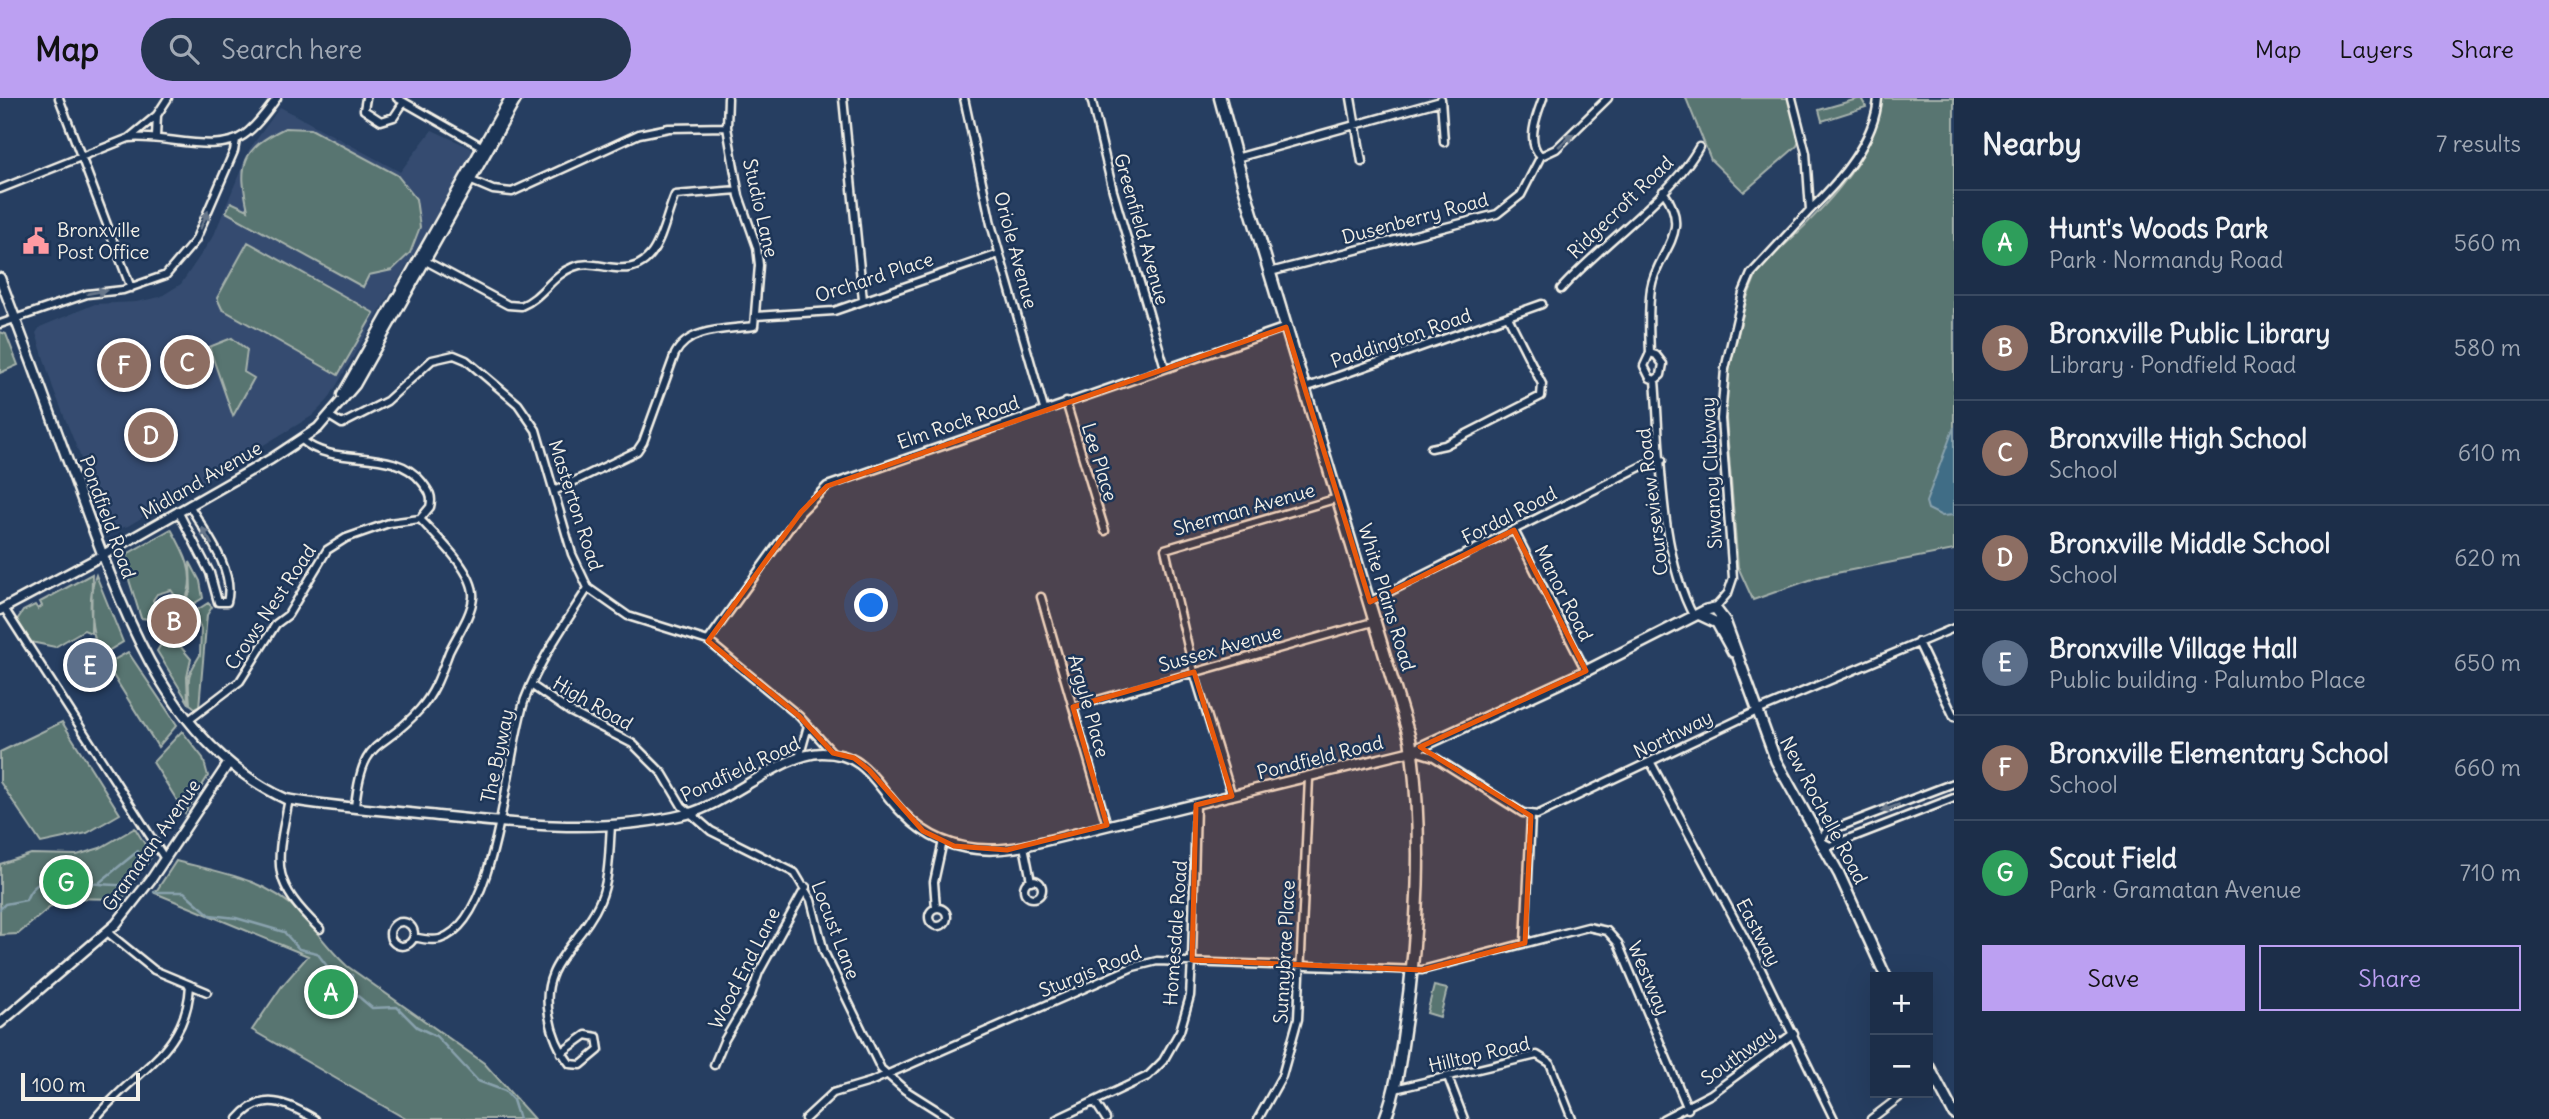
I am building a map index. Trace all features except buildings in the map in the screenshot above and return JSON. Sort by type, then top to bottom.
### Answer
[{"type":"main road","name":"White Plains Road","points":[[1220,98],[1286,327],[1371,601],[1412,751],[1416,825],[1413,971],[1395,1089],[1385,1119]]},
{"type":"main road","points":[[1697,616],[1715,608]]},
{"type":"main road","name":"New Rochelle Road","points":[[1715,608],[1725,621],[1776,761],[1851,898],[1884,972]]},
{"type":"main road","name":"New Rochelle Road","points":[[1697,616],[1717,623],[1736,657]]},
{"type":"main road","name":"Pondfield Road","points":[[1412,751],[1586,671],[1697,616]]},
{"type":"main road","points":[[1933,1078],[1954,1114]]},
{"type":"street","points":[[58,98],[83,155],[131,288]]},
{"type":"street","points":[[129,138],[157,115],[168,98]]},
{"type":"street","points":[[0,189],[129,138],[156,137],[211,144],[236,140],[253,128],[277,98]]},
{"type":"street","points":[[366,98],[364,110],[374,119],[381,121],[394,117],[400,100],[485,148]]},
{"type":"street","name":"Midland Avenue","points":[[2,609],[103,555],[302,440],[329,416],[423,259],[510,98]]},
{"type":"street","name":"Midland Avenue","points":[[485,148],[517,98]]},
{"type":"street","name":"Studio Lane","points":[[554,491],[637,451],[643,443],[675,354],[683,342],[700,333],[754,326],[759,265],[738,190],[727,127],[728,98]]},
{"type":"street","points":[[843,98],[863,300]]},
{"type":"street","name":"Oriole Avenue","points":[[964,98],[999,254],[1044,409]]},
{"type":"street","name":"Greenfield Avenue","points":[[1091,98],[1113,191],[1165,368]]},
{"type":"street","points":[[1351,98],[1362,163]]},
{"type":"street","points":[[1541,156],[1534,143],[1535,120],[1543,98]]},
{"type":"street","name":"Dusenberry Road","points":[[1270,272],[1497,214],[1521,195],[1541,156],[1556,149],[1608,98]]},
{"type":"street","points":[[1792,98],[1805,145],[1811,210]]},
{"type":"street","name":"Siwanoy Clubway","points":[[1715,608],[1728,593],[1733,578],[1721,391],[1744,290],[1756,266],[1832,187],[1863,143],[1873,123],[1878,98]]},
{"type":"street","points":[[1236,158],[1441,99],[1444,142]]},
{"type":"street","points":[[156,137],[157,115]]},
{"type":"street","points":[[468,179],[493,190],[513,192],[639,134],[669,128],[727,127]]},
{"type":"street","points":[[0,324],[87,294],[131,288],[161,278],[195,241],[234,151],[236,140]]},
{"type":"street","name":"Ridgecroft Road","points":[[1561,289],[1586,260],[1663,191],[1699,147]]},
{"type":"street","points":[[423,259],[508,305],[522,306],[563,272],[577,266],[599,264],[618,269],[643,262],[657,244],[675,195],[738,190]]},
{"type":"street","name":"Courseview Road","points":[[1655,380],[1650,378],[1644,366],[1650,353],[1651,287],[1671,247],[1674,227],[1672,206],[1663,191]]},
{"type":"street","name":"Orchard Place","points":[[755,316],[817,314],[999,254]]},
{"type":"street","name":"Pondfield Road","points":[[0,278],[103,555],[144,653],[189,720],[228,764],[259,786],[289,799],[556,828],[611,826],[690,813],[799,758],[833,753],[854,758],[869,770],[902,813],[923,831],[954,846],[985,852],[1024,846],[1412,751]]},
{"type":"street","points":[[1431,447],[1445,445],[1542,393],[1542,384],[1508,317],[1542,304]]},
{"type":"street","name":"Paddington Road","points":[[1305,388],[1508,317]]},
{"type":"street","name":"Elm Rock Road","points":[[708,641],[801,512],[827,486],[1286,327]]},
{"type":"street","name":"Courseview Road","points":[[1650,353],[1656,355],[1663,364],[1661,374],[1655,380]]},
{"type":"street","name":"Masterton Road","points":[[329,416],[342,424],[357,418],[387,401],[432,360],[454,355],[480,370],[527,415],[536,430],[572,554],[589,588],[628,616],[708,641],[808,726],[833,753]]},
{"type":"street","name":"Courseview Road","points":[[1655,380],[1675,575],[1697,616]]},
{"type":"street","name":"Lee Place","points":[[1066,402],[1105,531]]},
{"type":"street","points":[[302,440],[317,450],[393,463],[410,469],[431,496],[430,507],[420,519],[454,557],[470,582],[473,600],[430,695],[413,716],[380,741],[365,758],[355,807]]},
{"type":"street","name":"Fordal Road","points":[[1371,601],[1648,463],[1662,460]]},
{"type":"street","name":"Sherman Avenue","points":[[1194,672],[1165,556],[1168,548],[1338,498]]},
{"type":"street","points":[[178,511],[211,576],[215,598],[222,603],[227,602],[224,572],[189,505]]},
{"type":"street","name":"Crows Nest Road","points":[[189,720],[240,681],[276,624],[288,615],[327,550],[346,538],[379,526],[420,519]]},
{"type":"street","name":"Manor Road","points":[[1514,530],[1586,671]]},
{"type":"street","points":[[211,576],[224,572]]},
{"type":"street","name":"The Byway","points":[[414,937],[442,938],[471,910],[491,860],[515,730],[531,685],[548,648],[589,588]]},
{"type":"street","name":"Argyle Place","points":[[1041,597],[1107,825]]},
{"type":"street","points":[[2,609],[165,859]]},
{"type":"street","name":"Sussex Avenue","points":[[1073,707],[1376,621]]},
{"type":"street","name":"Northway","points":[[1531,816],[1545,813],[1757,711],[1954,628]]},
{"type":"street","points":[[1918,642],[1954,717]]},
{"type":"street","points":[[1194,672],[1232,796]]},
{"type":"street","name":"High Road","points":[[531,685],[569,711],[618,734],[632,744],[663,774],[682,806],[690,813]]},
{"type":"street","points":[[799,758],[808,726]]},
{"type":"street","points":[[1412,751],[1434,757],[1531,816],[1525,943]]},
{"type":"street","name":"Eastway","points":[[1651,763],[1794,1033],[1834,1119]]},
{"type":"street","name":"Gramatan Avenue","points":[[0,1023],[107,932],[132,906],[228,764]]},
{"type":"street","name":"Sunnybrae Place","points":[[1258,1119],[1271,1100],[1291,1052],[1298,1018],[1309,778]]},
{"type":"street","points":[[1954,783],[1826,832],[1820,841],[1830,846],[1954,798]]},
{"type":"street","points":[[289,799],[278,853],[284,889],[320,929]]},
{"type":"street","name":"Homesdale Road","points":[[1057,1119],[1134,1085],[1163,1060],[1185,1016],[1192,960],[1196,805]]},
{"type":"street","name":"Locust Lane","points":[[690,813],[723,839],[795,873],[806,887],[824,952],[887,1075],[951,1119]]},
{"type":"street","points":[[561,1053],[582,1036],[593,1036],[600,1043],[597,1053],[579,1065],[569,1064],[561,1053],[546,1002],[548,980],[600,901],[605,884],[611,826]]},
{"type":"street","points":[[936,908],[934,882],[943,841]]},
{"type":"street","points":[[1024,846],[1031,881]]},
{"type":"street","name":"Wood End Lane","points":[[714,1065],[724,1041],[751,995],[759,972],[806,887]]},
{"type":"street","name":"Westway","points":[[1413,971],[1588,927],[1612,934],[1688,1108]]},
{"type":"street","points":[[107,932],[138,960],[207,992]]},
{"type":"street","name":"Sturgis Road","points":[[805,1119],[833,1093],[887,1075],[1133,967],[1157,961],[1192,960],[1413,971]]},
{"type":"street","points":[[95,1119],[178,1034],[188,1012],[190,985]]},
{"type":"street","name":"Southway","points":[[1663,1119],[1688,1108],[1794,1033]]},
{"type":"street","name":"Hilltop Road","points":[[1395,1089],[1525,1056],[1543,1056],[1550,1063],[1572,1119]]},
{"type":"street","points":[[1448,1077],[1464,1119]]},
{"type":"street","points":[[1871,1119],[1898,1098]]},
{"type":"street","points":[[238,1119],[252,1105],[274,1100],[315,1119]]},
{"type":"street","points":[[1095,1102],[1106,1119]]},
{"type":"highlighted area","points":[[1286,327],[1370,602],[1514,530],[1586,671],[1420,747],[1531,816],[1525,943],[1422,970],[1192,960],[1196,805],[1232,796],[1194,672],[1073,707],[1107,825],[1007,850],[954,846],[923,831],[869,770],[854,758],[833,753],[799,716],[708,641],[801,512],[827,486]]},
{"type":"shaded area","points":[[280,107],[400,172],[432,130],[471,148],[473,152],[328,400],[312,416],[128,526],[121,528],[107,524],[53,388],[36,333],[40,327],[95,304],[136,302],[160,297],[181,284],[214,235],[249,150]]},
{"type":"shaded area","points":[[1954,427],[1954,515],[1942,516],[1928,509],[1926,502]]},
{"type":"green space","points":[[1686,98],[1788,98],[1800,139],[1797,146],[1744,192],[1711,160]]},
{"type":"green space","points":[[1861,98],[1866,107],[1822,121],[1819,110]]},
{"type":"green space","points":[[1882,98],[1954,98],[1954,550],[1821,576],[1753,600],[1738,567],[1725,406],[1728,375],[1747,298],[1757,273],[1765,263],[1820,210],[1855,168],[1877,122]]},
{"type":"green space","points":[[285,128],[311,129],[397,175],[416,199],[420,227],[410,253],[392,270],[369,275],[363,287],[226,212],[231,202],[248,210],[243,181],[246,160],[259,143]]},
{"type":"green space","points":[[248,242],[374,313],[338,375],[222,309],[217,298]]},
{"type":"green space","points":[[0,332],[6,334],[18,365],[0,373]]},
{"type":"green space","points":[[232,338],[247,350],[244,372],[254,378],[233,416],[209,347]]},
{"type":"green space","points":[[171,529],[187,563],[189,591],[185,600],[176,597],[171,590],[157,594],[153,600],[163,619],[160,626],[150,619],[141,618],[124,564],[129,553]]},
{"type":"green space","points":[[190,562],[200,581],[203,598],[190,606],[186,601],[191,590]]},
{"type":"green space","points":[[92,574],[91,633],[84,630],[55,647],[31,642],[17,620],[23,611],[35,605],[38,609],[42,606],[40,602]]},
{"type":"green space","points":[[96,575],[123,642],[101,655],[94,636],[91,615],[91,594]]},
{"type":"green space","points":[[208,603],[212,607],[207,615],[199,707],[195,708],[190,704],[189,682],[190,673],[200,655],[201,629],[194,612]]},
{"type":"green space","points":[[164,627],[191,659],[187,677],[188,702],[157,651],[163,641]]},
{"type":"green space","points":[[128,652],[177,725],[158,747],[106,664]]},
{"type":"green space","points":[[62,722],[120,814],[87,833],[41,843],[0,782],[0,752]]},
{"type":"green space","points":[[182,731],[203,758],[208,776],[185,813],[153,762]]},
{"type":"green space","points":[[135,828],[152,856],[122,899],[61,898],[18,934],[0,935],[0,864],[31,854],[77,855],[100,848]]},
{"type":"green space","points":[[176,861],[242,878],[287,901],[347,966],[484,1063],[534,1119],[406,1119],[252,1030],[282,986],[308,956],[155,893]]},
{"type":"green space","points":[[1434,986],[1447,989],[1440,1017],[1427,1013]]},
{"type":"waterway","points":[[100,882],[138,851]]},
{"type":"waterway","points":[[0,909],[5,904],[26,900],[31,890],[39,884],[57,879],[133,886]]},
{"type":"waterway","points":[[154,892],[184,892],[210,915],[236,918],[284,932],[299,949],[317,953],[330,970],[352,975],[353,992],[372,1008],[397,1007],[417,1027],[436,1036],[478,1081],[505,1091],[513,1100],[519,1119]]},
{"type":"place","name":"Bronxville Post Office","points":[[36,241]]},
{"type":"place","name":"Bronxville High School","points":[[187,362]]},
{"type":"place","name":"Bronxville Elementary School","points":[[124,365]]},
{"type":"place","name":"Bronxville Middle School","points":[[151,435]]},
{"type":"place","name":"Bronxville Public Library","points":[[174,621]]},
{"type":"place","name":"Bronxville Village Hall","points":[[90,665]]},
{"type":"place","name":"Scout Field","points":[[66,882]]},
{"type":"place","name":"Hunt's Woods Park","points":[[331,992]]}]
